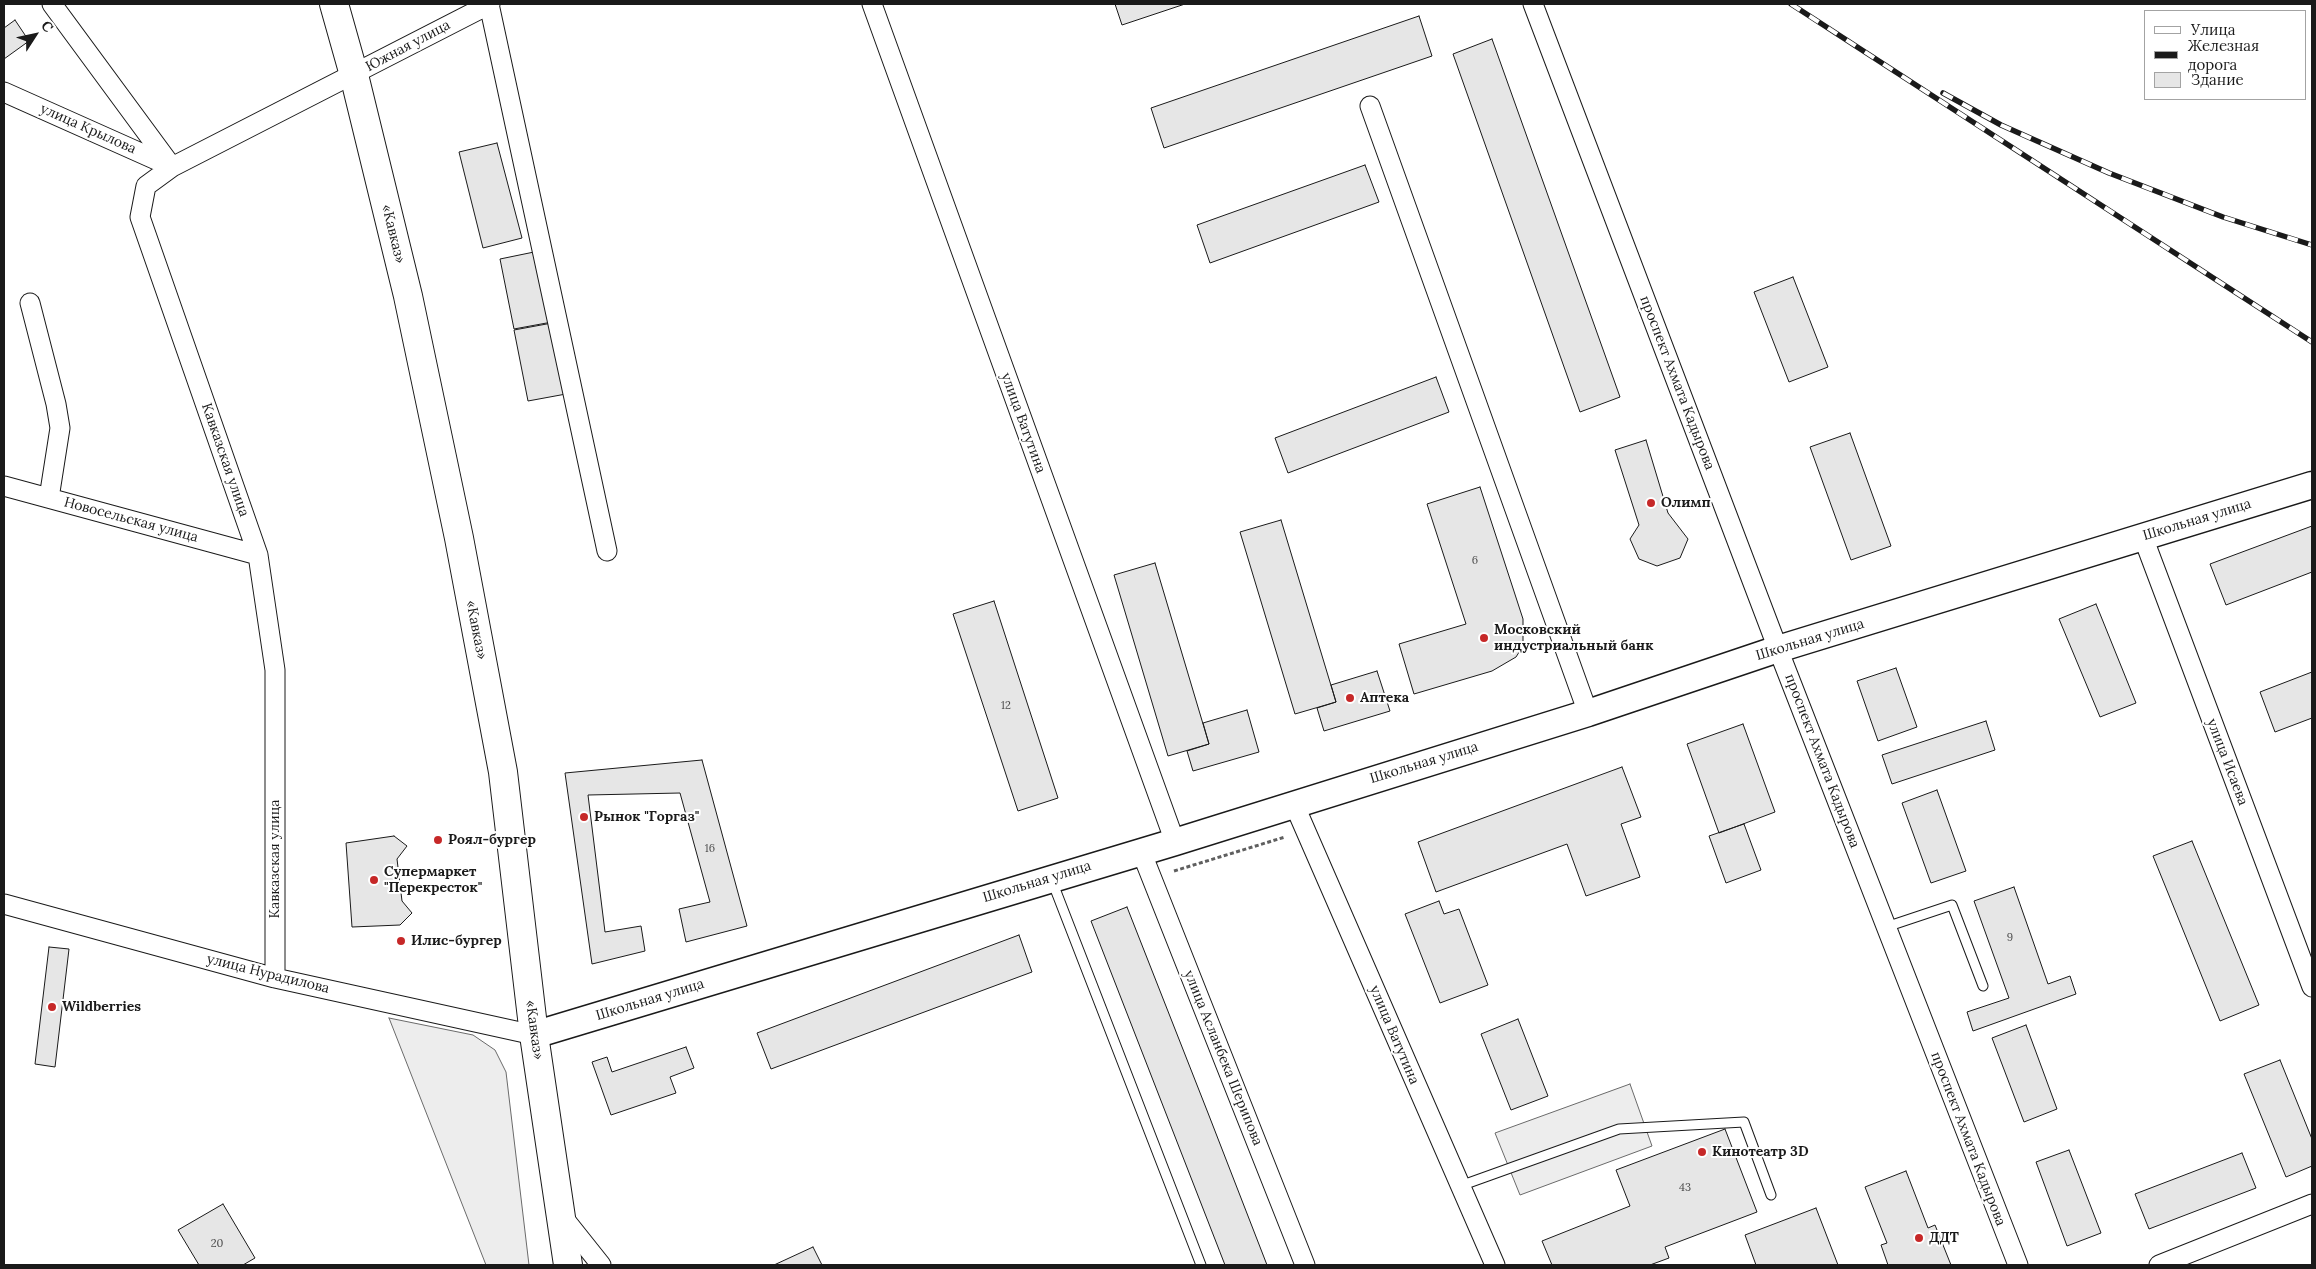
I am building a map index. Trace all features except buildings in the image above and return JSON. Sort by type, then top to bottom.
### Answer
[{"type":"main road","name":"«Кавказ»","points":[[334,4],[354,75],[408,296],[468,586],[503,772],[534,1035],[568,1265]]},
{"type":"street","points":[[52,4],[172,167]]},
{"type":"street","points":[[489,4],[607,551]]},
{"type":"street","name":"Южная улица","points":[[172,167],[489,4]]},
{"type":"street","name":"улица Ватутина","points":[[872,4],[1175,842]]},
{"type":"street","name":"проспект Ахмата Кадырова","points":[[1533,4],[1778,649],[2018,1265]]},
{"type":"street","name":"улица Крылова","points":[[4,92],[172,167]]},
{"type":"street","points":[[1370,106],[1588,712]]},
{"type":"street","name":"Кавказская улица","points":[[172,167],[146,186],[140,217],[258,555],[275,670],[275,978]]},
{"type":"street","points":[[30,303],[56,404],[60,428],[48,498]]},
{"type":"street","name":"Школьная улица","points":[[534,1035],[1175,842],[1588,712],[1778,649],[2312,485]]},
{"type":"street","name":"Новосельская улица","points":[[4,486],[258,555]]},
{"type":"street","name":"улица Исаева","points":[[2143,537],[2312,987]]},
{"type":"street","name":"улица Ватутина","points":[[1294,804],[1494,1265]]},
{"type":"street","name":"улица Асланбека Шерипова","points":[[1140,851],[1305,1265]]},
{"type":"street","name":"улица Нурадилова","points":[[4,904],[275,978],[534,1035]]},
{"type":"street","points":[[2159,1265],[2312,1204]]},
{"type":"street","points":[[562,1216],[601,1265]]},
{"type":"lane","points":[[1051,878],[1201,1265]]},
{"type":"lane","points":[[1886,927],[1952,905],[1983,986]]},
{"type":"lane","points":[[1460,1186],[1619,1129],[1744,1122],[1771,1195]]},
{"type":"path","points":[[1174,871],[1285,838]]},
{"type":"shaded area","points":[[389,1018],[473,1035],[495,1050],[506,1072],[529,1265],[486,1265]]},
{"type":"shaded area","points":[[1630,1084],[1652,1146],[1520,1195],[1495,1133]]},
{"type":"railway","points":[[1791,4],[2312,342]]},
{"type":"railway","points":[[1943,93],[2001,125],[2109,173],[2223,217],[2312,245]]},
{"type":"place","name":"Олимп","points":[[1651,503]]},
{"type":"place","name":"Московский индустриальный банк","points":[[1484,638]]},
{"type":"place","name":"Аптека","points":[[1350,698]]},
{"type":"place","name":"Рынок \"Горгаз\"","points":[[584,817]]},
{"type":"place","name":"Роял-бургер","points":[[438,840]]},
{"type":"place","name":"Супермаркет \"Перекресток\"","points":[[374,880]]},
{"type":"place","name":"Илис-бургер","points":[[401,941]]},
{"type":"place","name":"Wildberries","points":[[52,1007]]},
{"type":"place","name":"Кинотеатр 3D","points":[[1702,1152]]},
{"type":"place","name":"ДДТ","points":[[1919,1238]]}]
